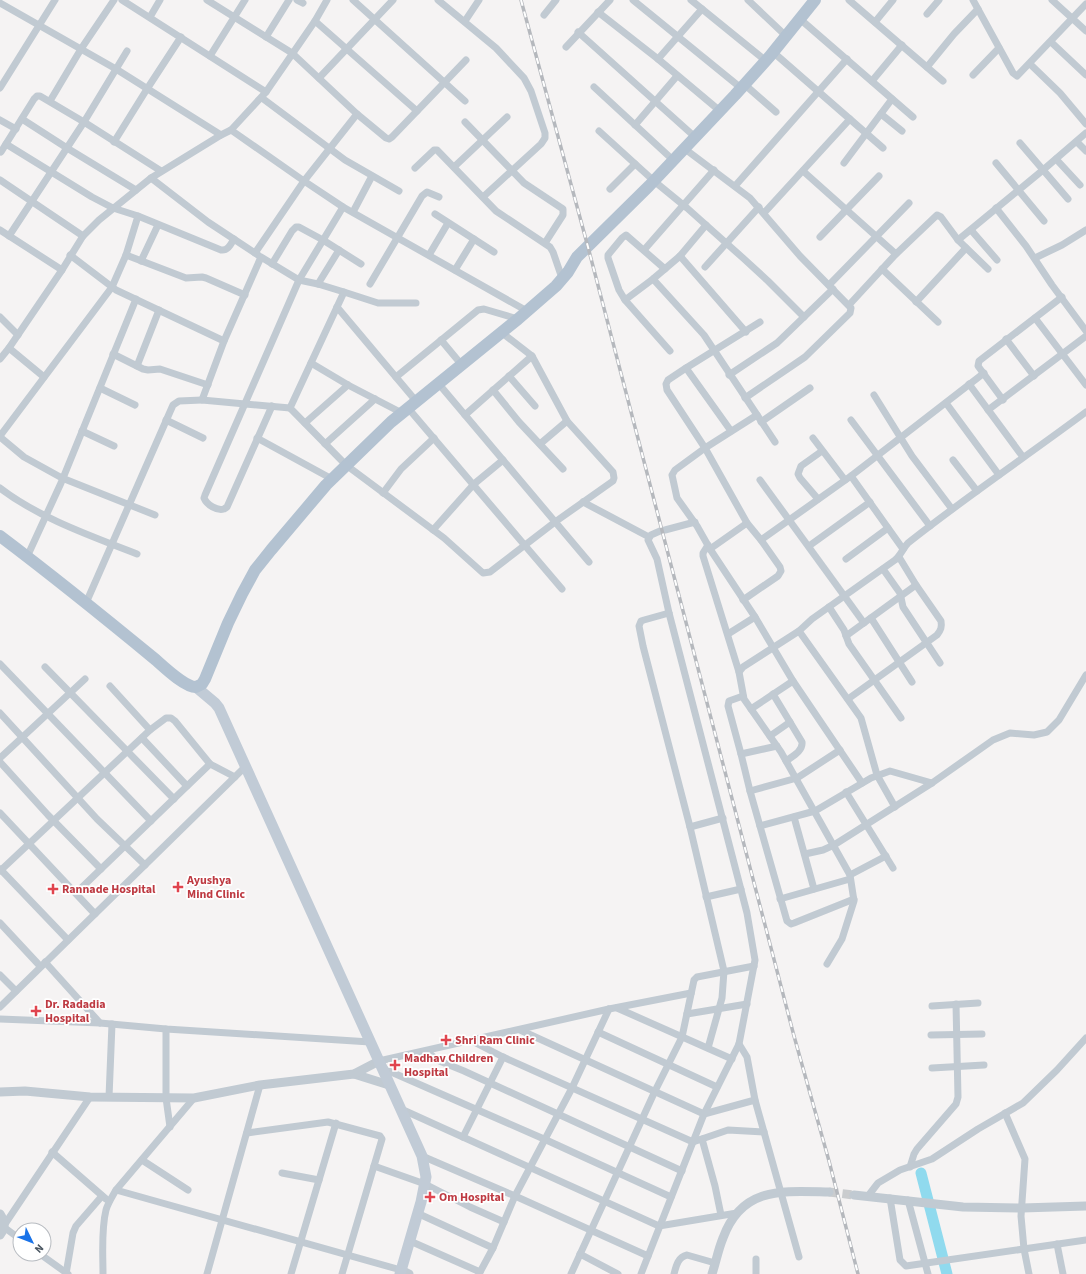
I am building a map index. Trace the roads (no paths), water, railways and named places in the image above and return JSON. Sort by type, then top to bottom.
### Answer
[{"type":"main road","points":[[196,687],[202,684],[206,679],[228,623],[256,570],[271,550],[332,479],[408,407],[518,319],[562,278],[568,272],[577,257],[613,224],[743,86],[786,36],[810,2]]},
{"type":"main road","points":[[0,536],[86,603],[168,670],[189,685],[196,687],[216,703],[219,708],[422,1156],[426,1177],[425,1184],[410,1241],[404,1273]]},
{"type":"street","points":[[0,88],[3,77],[55,0]]},
{"type":"street","points":[[50,101],[81,49],[114,0]]},
{"type":"street","points":[[122,0],[210,56],[264,95],[346,160],[399,191]]},
{"type":"street","points":[[150,18],[160,0]]},
{"type":"street","points":[[207,0],[292,53],[357,114],[383,136],[389,139],[466,60]]},
{"type":"street","points":[[210,56],[245,0]]},
{"type":"street","points":[[266,37],[289,0]]},
{"type":"street","points":[[0,359],[62,270],[82,236],[113,208],[151,178],[231,130],[264,95],[315,21],[327,0]]},
{"type":"street","points":[[353,0],[444,83],[466,101]]},
{"type":"street","points":[[319,78],[393,0]]},
{"type":"street","points":[[438,0],[496,48],[524,78],[531,91],[545,133],[545,138],[541,144],[483,197]]},
{"type":"street","points":[[465,21],[479,0]]},
{"type":"street","points":[[544,15],[556,0]]},
{"type":"street","points":[[566,47],[578,32],[610,0]]},
{"type":"street","points":[[633,0],[776,112]]},
{"type":"street","points":[[692,0],[702,9],[819,92],[883,148]]},
{"type":"street","points":[[748,0],[786,36]]},
{"type":"street","points":[[849,0],[943,81]]},
{"type":"street","points":[[875,22],[893,0]]},
{"type":"street","points":[[927,14],[939,0]]},
{"type":"street","points":[[973,0],[999,48],[1017,76],[1086,4]]},
{"type":"street","points":[[1052,0],[1086,31]]},
{"type":"street","points":[[0,3],[116,69],[221,135]]},
{"type":"street","points":[[658,59],[702,9]]},
{"type":"street","points":[[927,67],[954,34],[978,9]]},
{"type":"street","points":[[598,12],[658,59],[720,111]]},
{"type":"street","points":[[800,18],[913,117]]},
{"type":"street","points":[[315,21],[417,111]]},
{"type":"street","points":[[578,32],[695,137]]},
{"type":"street","points":[[114,142],[181,37]]},
{"type":"street","points":[[1051,42],[1086,75]]},
{"type":"street","points":[[872,81],[902,46]]},
{"type":"street","points":[[973,75],[999,48]]},
{"type":"street","points":[[9,236],[33,202],[127,51]]},
{"type":"street","points":[[735,186],[847,59]]},
{"type":"street","points":[[1030,64],[1060,93],[1086,124]]},
{"type":"street","points":[[635,125],[677,76]]},
{"type":"street","points":[[594,87],[673,160]]},
{"type":"street","points":[[1,152],[37,96],[43,97],[50,101],[161,171]]},
{"type":"street","points":[[844,164],[892,99]]},
{"type":"street","points":[[254,253],[304,181],[331,149],[357,114]]},
{"type":"street","points":[[882,114],[902,131]]},
{"type":"street","points":[[454,167],[507,117]]},
{"type":"street","points":[[22,119],[136,190]]},
{"type":"street","points":[[764,213],[850,119]]},
{"type":"street","points":[[0,120],[16,129]]},
{"type":"street","points":[[465,122],[524,183],[563,209],[563,215],[545,243]]},
{"type":"street","points":[[231,130],[344,207],[527,311]]},
{"type":"street","points":[[599,131],[634,164],[684,205],[768,281],[804,317]]},
{"type":"street","points":[[958,240],[1044,170],[1086,133]]},
{"type":"street","points":[[1077,142],[1086,152]]},
{"type":"street","points":[[1020,143],[1068,199]]},
{"type":"street","points":[[6,144],[92,198],[113,208],[138,216],[221,250],[227,249],[234,239]]},
{"type":"street","points":[[684,149],[735,186],[759,207],[800,256],[851,308],[850,313],[805,357],[746,398]]},
{"type":"street","points":[[415,168],[434,150],[437,150],[496,211],[545,243],[554,252],[562,278]]},
{"type":"street","points":[[1056,159],[1080,185]]},
{"type":"street","points":[[610,189],[634,164]]},
{"type":"street","points":[[996,164],[1044,221]]},
{"type":"street","points":[[644,250],[714,170]]},
{"type":"street","points":[[802,171],[896,254]]},
{"type":"street","points":[[353,212],[372,176]]},
{"type":"street","points":[[820,236],[880,176]]},
{"type":"street","points":[[151,178],[208,222],[261,258],[299,280],[318,284],[378,303],[416,303]]},
{"type":"street","points":[[0,180],[82,236]]},
{"type":"street","points":[[370,284],[422,196],[427,192],[439,197]]},
{"type":"street","points":[[729,375],[776,344],[804,317],[876,237],[909,203]]},
{"type":"street","points":[[272,406],[227,507],[220,510],[207,503],[204,498],[205,495],[299,280],[344,207]]},
{"type":"street","points":[[705,267],[759,207]]},
{"type":"street","points":[[996,208],[1034,256],[1086,331]]},
{"type":"street","points":[[435,214],[494,252]]},
{"type":"street","points":[[849,305],[896,254],[937,215],[941,217],[958,240],[988,269]]},
{"type":"street","points":[[138,216],[126,256],[112,287],[0,436],[24,457],[62,478],[154,515]]},
{"type":"street","points":[[429,255],[448,223]]},
{"type":"street","points":[[141,261],[158,225]]},
{"type":"street","points":[[625,300],[680,256],[706,225]]},
{"type":"street","points":[[272,264],[290,234],[296,227],[299,227],[323,240],[361,264]]},
{"type":"street","points":[[0,230],[62,270]]},
{"type":"street","points":[[971,230],[998,260]]},
{"type":"street","points":[[1034,256],[1062,245],[1086,230]]},
{"type":"street","points":[[665,269],[626,235],[608,255],[619,290],[625,300],[670,351]]},
{"type":"street","points":[[455,270],[474,239]]},
{"type":"street","points":[[916,302],[966,248]]},
{"type":"street","points":[[318,284],[339,250]]},
{"type":"street","points":[[70,255],[112,287],[224,341]]},
{"type":"street","points":[[126,256],[186,278],[206,278],[245,295]]},
{"type":"street","points":[[680,256],[746,332]]},
{"type":"street","points":[[202,400],[224,341],[261,258]]},
{"type":"street","points":[[882,269],[938,322]]},
{"type":"street","points":[[653,279],[693,322],[714,350],[729,375],[775,442]]},
{"type":"street","points":[[290,408],[344,292]]},
{"type":"street","points":[[1003,400],[978,366],[979,361],[1062,297]]},
{"type":"street","points":[[27,557],[82,431],[136,299]]},
{"type":"street","points":[[337,307],[396,377],[408,407],[562,589]]},
{"type":"street","points":[[396,377],[481,309],[518,319]]},
{"type":"street","points":[[137,366],[159,310]]},
{"type":"street","points":[[0,318],[18,335]]},
{"type":"street","points":[[1035,318],[1086,386]]},
{"type":"street","points":[[744,600],[780,573],[780,567],[747,523],[705,448],[666,387],[666,384],[668,380],[686,368],[760,322]]},
{"type":"street","points":[[86,603],[166,420],[175,402],[179,401],[202,400],[290,408],[346,465],[444,538],[483,573],[490,572],[555,522],[613,481],[615,476],[567,421],[532,356],[501,332]]},
{"type":"street","points":[[988,410],[1063,355],[1086,336]]},
{"type":"street","points":[[1006,339],[1034,376]]},
{"type":"street","points":[[441,340],[461,364]]},
{"type":"street","points":[[9,348],[44,377]]},
{"type":"street","points":[[113,354],[148,370],[160,369],[208,385]]},
{"type":"street","points":[[465,415],[532,356]]},
{"type":"street","points":[[311,364],[375,399],[408,407]]},
{"type":"street","points":[[686,368],[731,431]]},
{"type":"street","points":[[761,540],[848,478],[984,373]]},
{"type":"street","points":[[509,376],[535,406]]},
{"type":"street","points":[[438,383],[589,562]]},
{"type":"street","points":[[969,384],[1023,457]]},
{"type":"street","points":[[305,423],[348,385]]},
{"type":"street","points":[[100,388],[134,405]]},
{"type":"street","points":[[761,422],[810,388]]},
{"type":"street","points":[[493,390],[563,469]]},
{"type":"street","points":[[874,395],[912,456],[952,510]]},
{"type":"street","points":[[325,444],[375,399]]},
{"type":"street","points":[[946,403],[998,475]]},
{"type":"street","points":[[739,672],[743,667],[799,631],[829,607],[883,569],[899,557],[903,549],[930,526],[1086,412]]},
{"type":"street","points":[[756,415],[705,448],[675,470],[672,475],[676,495],[744,600],[793,681],[862,783]]},
{"type":"street","points":[[166,420],[203,438]]},
{"type":"street","points":[[851,420],[930,526]]},
{"type":"street","points":[[540,444],[567,421]]},
{"type":"street","points":[[82,431],[114,446]]},
{"type":"street","points":[[257,438],[332,479]]},
{"type":"street","points":[[383,493],[401,469],[434,438]]},
{"type":"street","points":[[813,438],[822,450],[870,502],[903,549]]},
{"type":"street","points":[[818,499],[798,474],[801,466],[822,450]]},
{"type":"street","points":[[433,530],[474,484],[503,460]]},
{"type":"street","points":[[953,460],[977,492]]},
{"type":"street","points":[[760,480],[864,623]]},
{"type":"street","points":[[0,488],[21,503],[46,516],[137,554]]},
{"type":"street","points":[[583,502],[649,541],[657,559],[669,613],[741,888],[755,960],[739,1044],[704,1114],[641,1274]]},
{"type":"street","points":[[809,546],[870,502]]},
{"type":"street","points":[[649,541],[663,530],[690,516]]},
{"type":"street","points":[[747,523],[709,547],[703,552],[703,556],[739,672],[743,696],[777,746],[796,778],[834,845],[850,878],[854,899],[844,933],[827,964]]},
{"type":"street","points":[[846,559],[888,528]]},
{"type":"street","points":[[848,699],[873,679],[937,635],[942,626],[941,622],[899,557]]},
{"type":"street","points":[[883,569],[900,596],[903,607],[940,663]]},
{"type":"street","points":[[846,636],[916,585]]},
{"type":"street","points":[[829,607],[842,626],[849,644],[901,718]]},
{"type":"street","points":[[669,613],[641,621],[639,626],[690,827],[724,971],[723,994],[708,1048]]},
{"type":"street","points":[[728,634],[755,618]]},
{"type":"street","points":[[870,618],[912,682]]},
{"type":"street","points":[[799,631],[848,699],[862,722],[877,775],[896,807]]},
{"type":"street","points":[[0,664],[150,821]]},
{"type":"street","points":[[45,667],[174,799]]},
{"type":"street","points":[[805,854],[823,850],[834,845],[896,807],[994,740],[1010,733],[1032,734],[1046,732],[1056,724],[1086,675]]},
{"type":"street","points":[[0,758],[85,679]]},
{"type":"street","points":[[751,709],[793,681]]},
{"type":"street","points":[[110,686],[150,730]]},
{"type":"street","points":[[773,694],[803,746],[786,761]]},
{"type":"street","points":[[743,696],[729,701],[728,706],[785,918],[788,923],[791,924],[854,899]]},
{"type":"street","points":[[0,713],[78,798],[145,865]]},
{"type":"street","points":[[68,940],[0,870],[150,730],[166,718],[171,718],[210,764],[234,778]]},
{"type":"street","points":[[770,736],[790,722]]},
{"type":"street","points":[[142,738],[187,786]]},
{"type":"street","points":[[741,754],[777,746]]},
{"type":"street","points":[[750,791],[796,778],[840,750]]},
{"type":"street","points":[[0,762],[54,821],[101,869]]},
{"type":"street","points":[[76,893],[210,764]]},
{"type":"street","points":[[0,1007],[42,964],[245,767]]},
{"type":"street","points":[[760,826],[815,811],[877,775],[893,771],[932,783]]},
{"type":"street","points":[[846,792],[893,868]]},
{"type":"street","points":[[0,813],[95,914]]},
{"type":"street","points":[[794,817],[814,889]]},
{"type":"street","points":[[690,827],[723,818]]},
{"type":"street","points":[[780,899],[850,878],[886,856]]},
{"type":"street","points":[[706,896],[741,888]]},
{"type":"street","points":[[0,923],[100,1024]]},
{"type":"street","points":[[571,1274],[617,1173],[682,1038],[692,983],[697,977],[754,966]]},
{"type":"street","points":[[0,975],[16,992]]},
{"type":"street","points":[[0,1092],[25,1091],[90,1097],[194,1098],[260,1085],[354,1074],[427,1050],[691,993]]},
{"type":"street","points":[[932,1006],[978,1003]]},
{"type":"street","points":[[687,1014],[747,1004]]},
{"type":"street","points":[[910,1167],[914,1154],[956,1104],[958,1097],[956,1004]]},
{"type":"street","points":[[410,1241],[480,1273],[493,1248],[515,1196],[572,1088],[598,1032],[613,1009]]},
{"type":"street","points":[[613,1009],[732,1059]]},
{"type":"street","points":[[0,1019],[112,1024],[166,1029],[370,1042]]},
{"type":"street","points":[[109,1097],[112,1024]]},
{"type":"street","points":[[166,1029],[166,1098],[170,1127]]},
{"type":"street","points":[[519,1030],[704,1114],[755,1100]]},
{"type":"street","points":[[598,1032],[717,1087]]},
{"type":"street","points":[[931,1035],[982,1034]]},
{"type":"street","points":[[868,1196],[878,1183],[896,1172],[932,1159],[972,1132],[1028,1099],[1086,1038]]},
{"type":"street","points":[[472,1041],[503,1057],[693,1142],[728,1130],[764,1132]]},
{"type":"street","points":[[739,1044],[747,1057],[755,1100],[799,1257]]},
{"type":"street","points":[[427,1050],[437,1060],[682,1171]]},
{"type":"street","points":[[463,1137],[503,1057]]},
{"type":"street","points":[[380,1065],[671,1197]]},
{"type":"street","points":[[932,1068],[984,1065]]},
{"type":"street","points":[[354,1074],[389,1085]]},
{"type":"street","points":[[207,1274],[260,1085]]},
{"type":"street","points":[[3,1229],[52,1152],[90,1097]]},
{"type":"street","points":[[103,1274],[105,1215],[116,1190],[194,1098]]},
{"type":"street","points":[[400,1109],[659,1226],[736,1213],[756,1198],[764,1195],[780,1192],[829,1192]]},
{"type":"street","points":[[1005,1113],[1025,1159],[1021,1212],[1024,1249],[1029,1274]]},
{"type":"street","points":[[247,1133],[328,1122],[380,1136],[382,1141],[342,1274]]},
{"type":"street","points":[[291,1274],[336,1123]]},
{"type":"street","points":[[702,1139],[715,1186],[721,1216]]},
{"type":"street","points":[[52,1152],[110,1202]]},
{"type":"street","points":[[422,1156],[648,1256]]},
{"type":"street","points":[[142,1160],[188,1190]]},
{"type":"street","points":[[374,1166],[425,1184],[470,1207],[504,1222]]},
{"type":"street","points":[[282,1173],[319,1180]]},
{"type":"street","points":[[116,1190],[404,1273]]},
{"type":"street","points":[[854,1195],[1021,1212],[1086,1206]]},
{"type":"street","points":[[51,1262],[67,1274],[73,1233],[76,1226],[102,1196]]},
{"type":"street","points":[[890,1198],[900,1260],[906,1266],[1086,1240]]},
{"type":"street","points":[[908,1200],[928,1274]]},
{"type":"street","points":[[418,1213],[493,1248]]},
{"type":"street","points":[[712,1274],[723,1238],[736,1213]]},
{"type":"street","points":[[0,1214],[3,1229],[12,1234]]},
{"type":"street","points":[[1057,1244],[1063,1274]]},
{"type":"street","points":[[580,1254],[618,1274]]},
{"type":"street","points":[[674,1274],[679,1261],[687,1255],[716,1263]]},
{"type":"street","points":[[756,1259],[756,1274]]},
{"type":"waterway","points":[[921,1173],[947,1274]]},
{"type":"tunnel","points":[[829,1192],[854,1195]]},
{"type":"railway","points":[[521,0],[588,247],[794,1036],[829,1161],[858,1274]]},
{"type":"place","name":"Ayushya Mind Clinic","points":[[178,887]]},
{"type":"place","name":"Rannade Hospital","points":[[53,889]]},
{"type":"place","name":"Dr. Radadia Hospital","points":[[36,1011]]},
{"type":"place","name":"Shri Ram Clinic","points":[[446,1040]]},
{"type":"place","name":"Madhav Children Hospital","points":[[395,1065]]},
{"type":"place","name":"Om Hospital","points":[[430,1197]]}]
